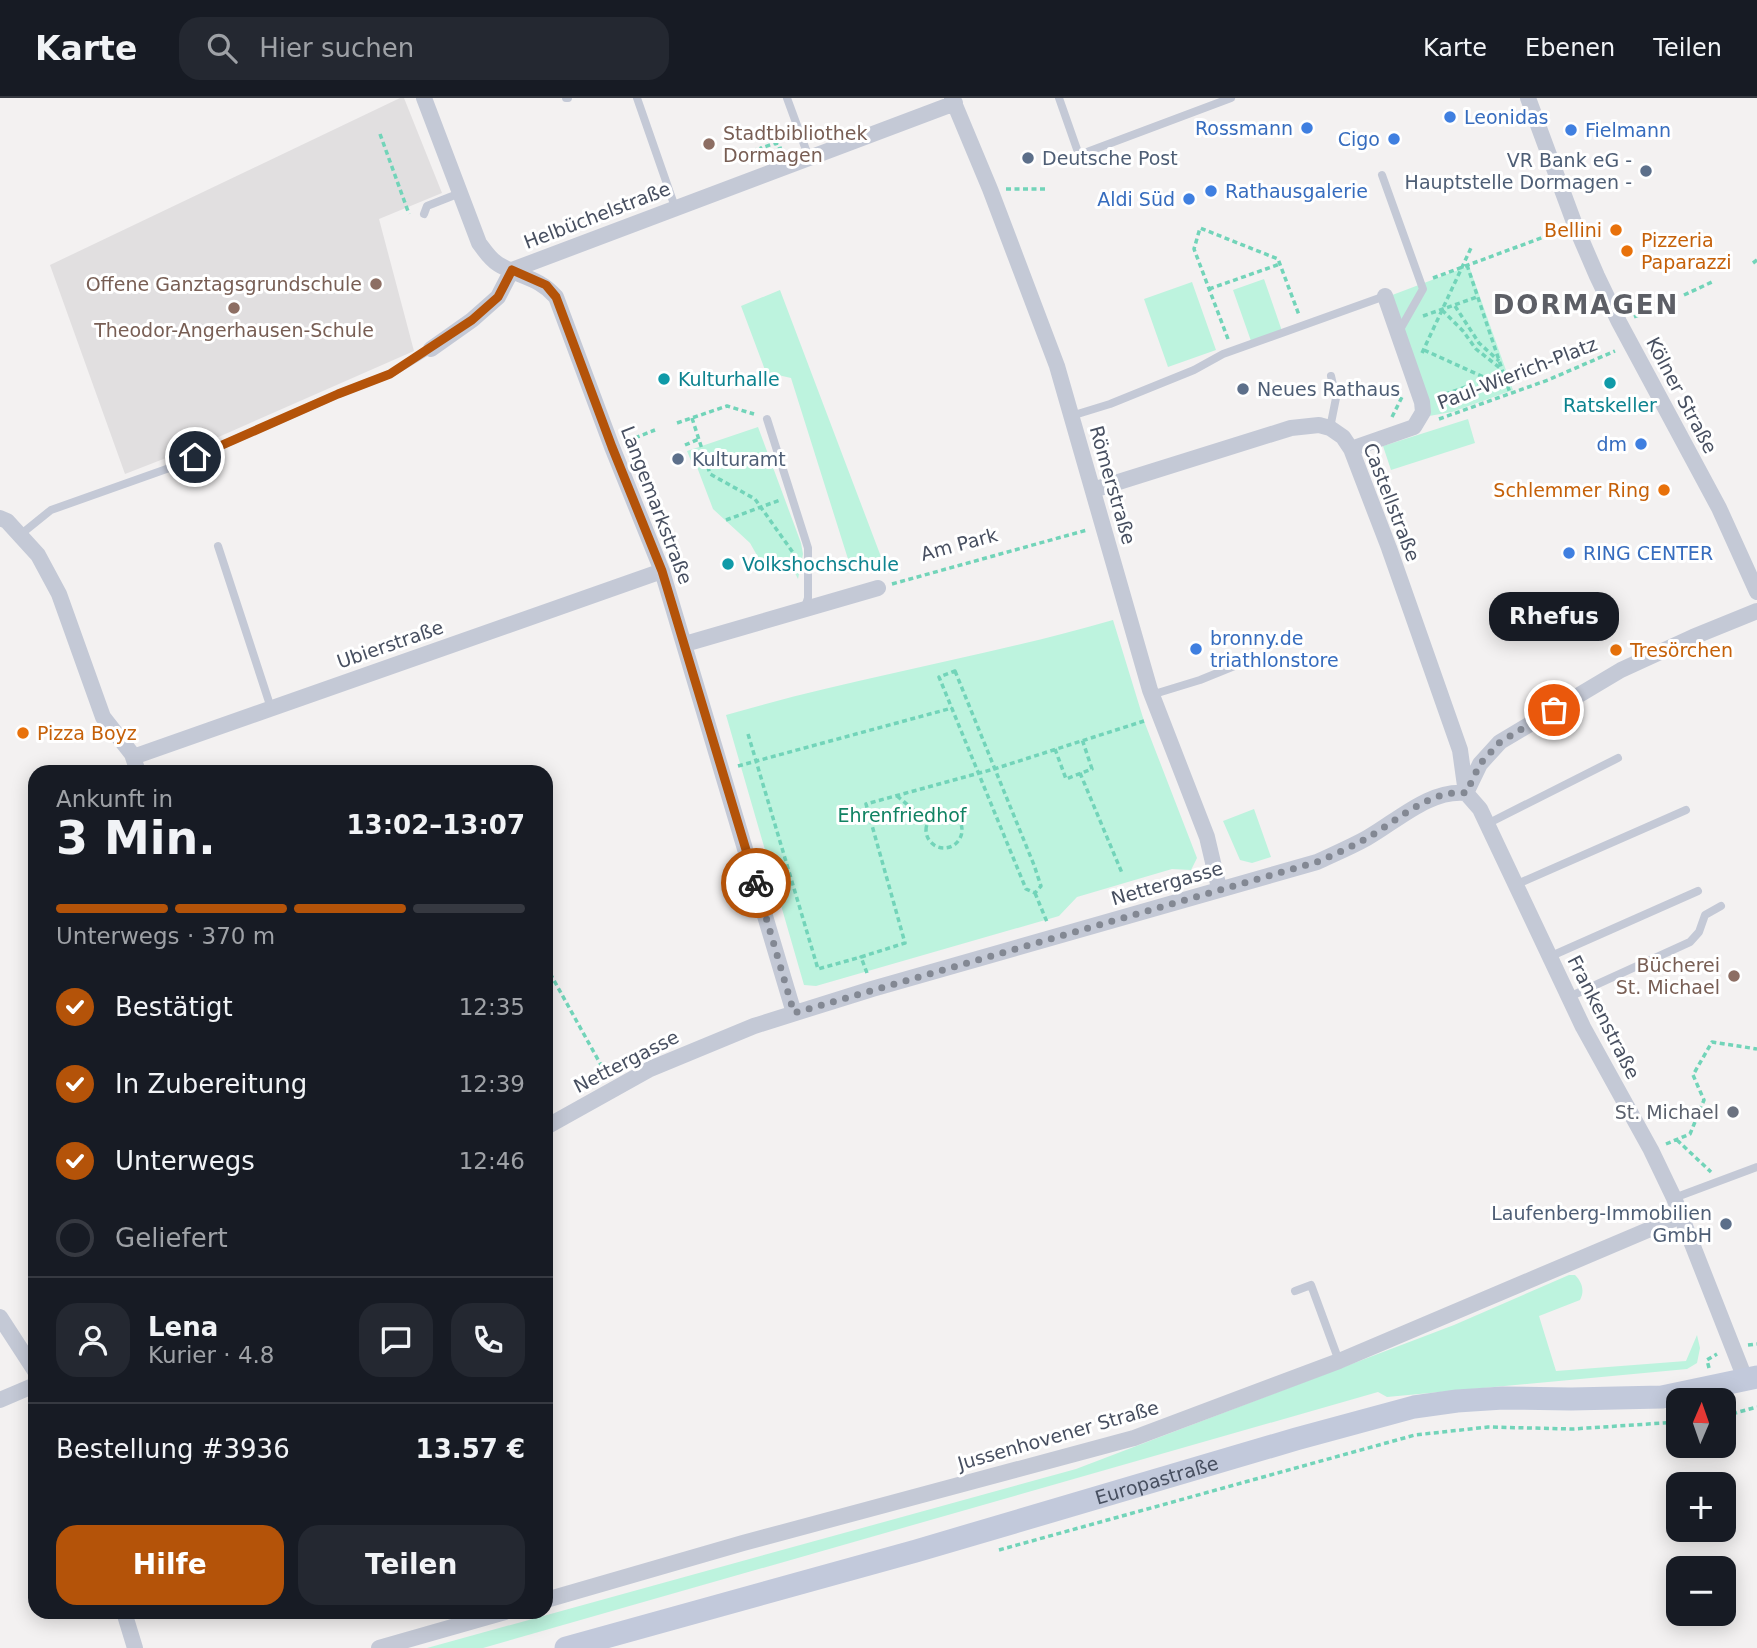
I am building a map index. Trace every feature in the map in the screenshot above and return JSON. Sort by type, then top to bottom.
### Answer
[{"type":"main road","name":"Europastraße","points":[[566,1648],[916,1551],[1414,1407],[1503,1398],[1662,1397],[1751,1379]]},
{"type":"street","name":"Langemarkstraße","points":[[424,98],[479,243],[498,264],[546,285],[556,297],[662,571],[794,1013]]},
{"type":"street","name":"Kölner Straße","points":[[1528,98],[1575,225],[1630,344],[1719,508],[1757,592]]},
{"type":"street","name":"Helbüchelstraße","points":[[431,349],[472,320],[498,297],[512,270],[953,101]]},
{"type":"street","name":"Römerstraße","points":[[953,101],[1048,338],[1151,695],[1208,837],[1219,888]]},
{"type":"street","points":[[1351,449],[1414,427],[1423,412],[1422,402],[1385,296]]},
{"type":"street","points":[[1093,491],[1291,428],[1319,425],[1330,428]]},
{"type":"street","name":"Castellstraße","points":[[1330,428],[1343,437],[1351,449],[1390,548],[1460,750],[1466,793]]},
{"type":"street","points":[[8,528],[38,555],[60,594],[103,716],[136,765]]},
{"type":"street","name":"Ubierstraße","points":[[136,765],[271,708],[662,571]]},
{"type":"street","points":[[685,644],[878,588]]},
{"type":"street","points":[[1466,793],[1480,764],[1500,742],[1621,670],[1757,611]]},
{"type":"street","name":"Nettergasse","points":[[553,1123],[674,1058],[794,1013],[1219,888],[1317,862],[1368,838],[1425,802],[1451,792],[1466,793]]},
{"type":"street","name":"Frankenstraße","points":[[1466,793],[1480,809],[1569,997],[1651,1150],[1751,1379]]},
{"type":"street","name":"Jussenhovener Straße","points":[[553,1598],[743,1543],[1134,1438],[1339,1361],[1681,1216]]},
{"type":"street","points":[[0,1317],[28,1360]]},
{"type":"street","points":[[0,1400],[28,1388]]},
{"type":"street","points":[[126,1619],[135,1648]]},
{"type":"street","points":[[379,1648],[480,1619]]},
{"type":"lane","points":[[637,98],[675,207]]},
{"type":"lane","points":[[787,98],[810,158]]},
{"type":"lane","points":[[1059,98],[1079,155],[1231,98]]},
{"type":"lane","points":[[1382,175],[1423,289],[1399,336]]},
{"type":"lane","points":[[424,214],[427,206],[460,193]]},
{"type":"lane","points":[[1072,416],[1122,400],[1194,370],[1233,350],[1385,296]]},
{"type":"lane","name":"Helbüchelstraße","points":[[8,528],[175,466],[390,374],[431,349]]},
{"type":"lane","points":[[1330,428],[1336,398],[1331,376]]},
{"type":"lane","points":[[767,419],[808,548],[808,598],[804,610]]},
{"type":"lane","points":[[218,546],[271,708]]},
{"type":"lane","points":[[1151,695],[1237,665]]},
{"type":"lane","points":[[1487,824],[1618,758]]},
{"type":"lane","points":[[1515,885],[1686,810]]},
{"type":"lane","points":[[1549,957],[1698,891]]},
{"type":"lane","points":[[1569,997],[1690,942],[1699,932],[1705,915],[1721,906]]},
{"type":"lane","points":[[1674,1199],[1757,1167]]},
{"type":"lane","points":[[1295,1291],[1311,1285],[1339,1361]]},
{"type":"path","points":[[752,151],[775,143],[793,132]]},
{"type":"path","points":[[380,134],[410,216]]},
{"type":"path","points":[[775,143],[778,149],[803,140]]},
{"type":"path","points":[[761,148],[763,154]]},
{"type":"path","points":[[990,189],[1046,189]]},
{"type":"path","points":[[1421,282],[1575,225]]},
{"type":"path","points":[[1233,350],[1194,249],[1200,228],[1278,258],[1303,325]]},
{"type":"path","points":[[1382,438],[1471,248]]},
{"type":"path","points":[[1209,289],[1280,264]]},
{"type":"path","points":[[1464,266],[1511,393]]},
{"type":"path","points":[[1684,295],[1712,282]]},
{"type":"path","points":[[1408,317],[1419,317],[1442,310],[1477,296]]},
{"type":"path","points":[[1455,305],[1479,343],[1499,361]]},
{"type":"path","points":[[1442,310],[1476,349],[1502,371]]},
{"type":"path","points":[[1399,336],[1423,350],[1488,379]]},
{"type":"path","name":"Paul-Wierich-Platz","points":[[1414,427],[1548,380],[1630,344]]},
{"type":"path","points":[[1422,402],[1488,379],[1502,371]]},
{"type":"path","points":[[677,423],[727,405],[767,419]]},
{"type":"path","points":[[692,418],[710,474],[755,499],[794,554],[808,566]]},
{"type":"path","points":[[612,447],[655,430]]},
{"type":"path","points":[[685,444],[699,439]]},
{"type":"path","points":[[726,520],[791,495]]},
{"type":"path","name":"Am Park","points":[[878,588],[1082,532]]},
{"type":"path","points":[[1035,893],[1041,886],[955,671],[939,677],[1026,889],[1035,893],[1052,938]]},
{"type":"path","points":[[723,771],[952,708]]},
{"type":"path","points":[[748,734],[818,970],[905,943],[866,804],[994,769],[1158,716]]},
{"type":"path","points":[[1055,749],[1066,779],[1092,769],[1083,739]]},
{"type":"path","points":[[1080,773],[1122,873]]},
{"type":"path","points":[[897,796],[928,822]]},
{"type":"path","points":[[937,813],[954,815],[962,825],[961,837],[948,848],[937,847],[928,839],[928,822],[937,813]]},
{"type":"path","points":[[860,957],[872,989]]},
{"type":"path","points":[[553,978],[615,1088]]},
{"type":"path","points":[[1651,1150],[1690,1135],[1704,1100],[1693,1075],[1712,1042],[1757,1049]]},
{"type":"path","points":[[1677,1140],[1720,1181]]},
{"type":"path","points":[[1736,1412],[1757,1406]]},
{"type":"path","points":[[992,1552],[1415,1435],[1488,1427],[1573,1429],[1666,1423]]},
{"type":"shaded area","name":"Theodor-Angerhausen-Schule","points":[[404,98],[442,193],[379,219],[414,351],[207,442],[125,474],[50,265]]},
{"type":"green space","points":[[1469,266],[1513,390],[1452,412],[1429,416],[1387,297]]},
{"type":"green space","points":[[1264,279],[1282,331],[1251,341],[1233,290]]},
{"type":"green space","points":[[1192,282],[1216,350],[1168,367],[1144,299]]},
{"type":"green space","points":[[780,290],[886,570],[848,559],[791,378],[778,375],[768,378],[741,306]]},
{"type":"green space","points":[[1468,419],[1475,443],[1391,470],[1383,446]]},
{"type":"green space","points":[[758,427],[801,543],[803,554],[798,579],[787,557],[763,566],[750,543],[713,509],[697,467],[694,468],[687,451]]},
{"type":"green space","name":"Ehrenfriedhof","points":[[1113,620],[1144,721],[1197,858],[1191,870],[1172,869],[1077,897],[1059,916],[816,986],[804,985],[726,715]]},
{"type":"green space","points":[[1254,809],[1271,857],[1252,863],[1240,860],[1223,821]]},
{"type":"green space","points":[[1569,1275],[1575,1275],[1581,1284],[1580,1300],[1539,1316],[1556,1371],[1686,1361],[1697,1335],[1700,1348],[1697,1363],[1687,1369],[1387,1397],[1378,1392],[483,1648],[427,1648],[532,1619],[553,1619],[553,1613],[1076,1469],[1454,1325]]},
{"type":"way so far","points":[[756,883],[794,1013],[1219,888],[1317,862],[1368,838],[1425,802],[1451,792],[1466,793],[1480,764],[1500,742],[1554,710]]},
{"type":"place","name":"Leonidas","points":[[1450,117]]},
{"type":"place","name":"Rossmann","points":[[1307,128]]},
{"type":"place","name":"Fielmann","points":[[1571,130]]},
{"type":"place","name":"Cigo","points":[[1394,139]]},
{"type":"place","name":"Stadtbibliothek Dormagen","points":[[709,144]]},
{"type":"place","name":"Deutsche Post","points":[[1028,158]]},
{"type":"place","name":"VR Bank eG - Hauptstelle Dormagen -","points":[[1646,171]]},
{"type":"place","name":"Rathausgalerie","points":[[1211,191]]},
{"type":"place","name":"Aldi Süd","points":[[1189,199]]},
{"type":"place","name":"Bellini","points":[[1616,230]]},
{"type":"place","name":"Pizzeria Paparazzi","points":[[1627,251]]},
{"type":"place","name":"Offene Ganztagsgrundschule","points":[[376,284]]},
{"type":"place","name":"Theodor-Angerhausen-Schule","points":[[234,308]]},
{"type":"place","name":"Kulturhalle","points":[[664,379]]},
{"type":"place","name":"Ratskeller","points":[[1610,383]]},
{"type":"place","name":"Neues Rathaus","points":[[1243,389]]},
{"type":"place","name":"dm","points":[[1641,444]]},
{"type":"place","name":"Kulturamt","points":[[678,459]]},
{"type":"place","name":"Schlemmer Ring","points":[[1664,490]]},
{"type":"place","name":"RING CENTER","points":[[1569,553]]},
{"type":"place","name":"Volkshochschule","points":[[728,564]]},
{"type":"place","name":"bronny.de triathlonstore","points":[[1196,649]]},
{"type":"place","name":"Tresörchen","points":[[1616,650]]},
{"type":"place","name":"Rhefus","points":[[1554,710]]},
{"type":"place","name":"Pizza Boyz","points":[[23,733]]},
{"type":"place","name":"Bücherei St. Michael","points":[[1734,976]]},
{"type":"place","name":"St. Michael","points":[[1733,1112]]},
{"type":"place","name":"Laufenberg-Immobilien GmbH","points":[[1726,1224]]},
{"type":"district","name":"DORMAGEN","points":[[1586,305]]},
{"type":"route","points":[[195,457],[390,374],[472,320],[498,297],[512,270],[546,285],[556,297],[662,571],[756,883]]}]
